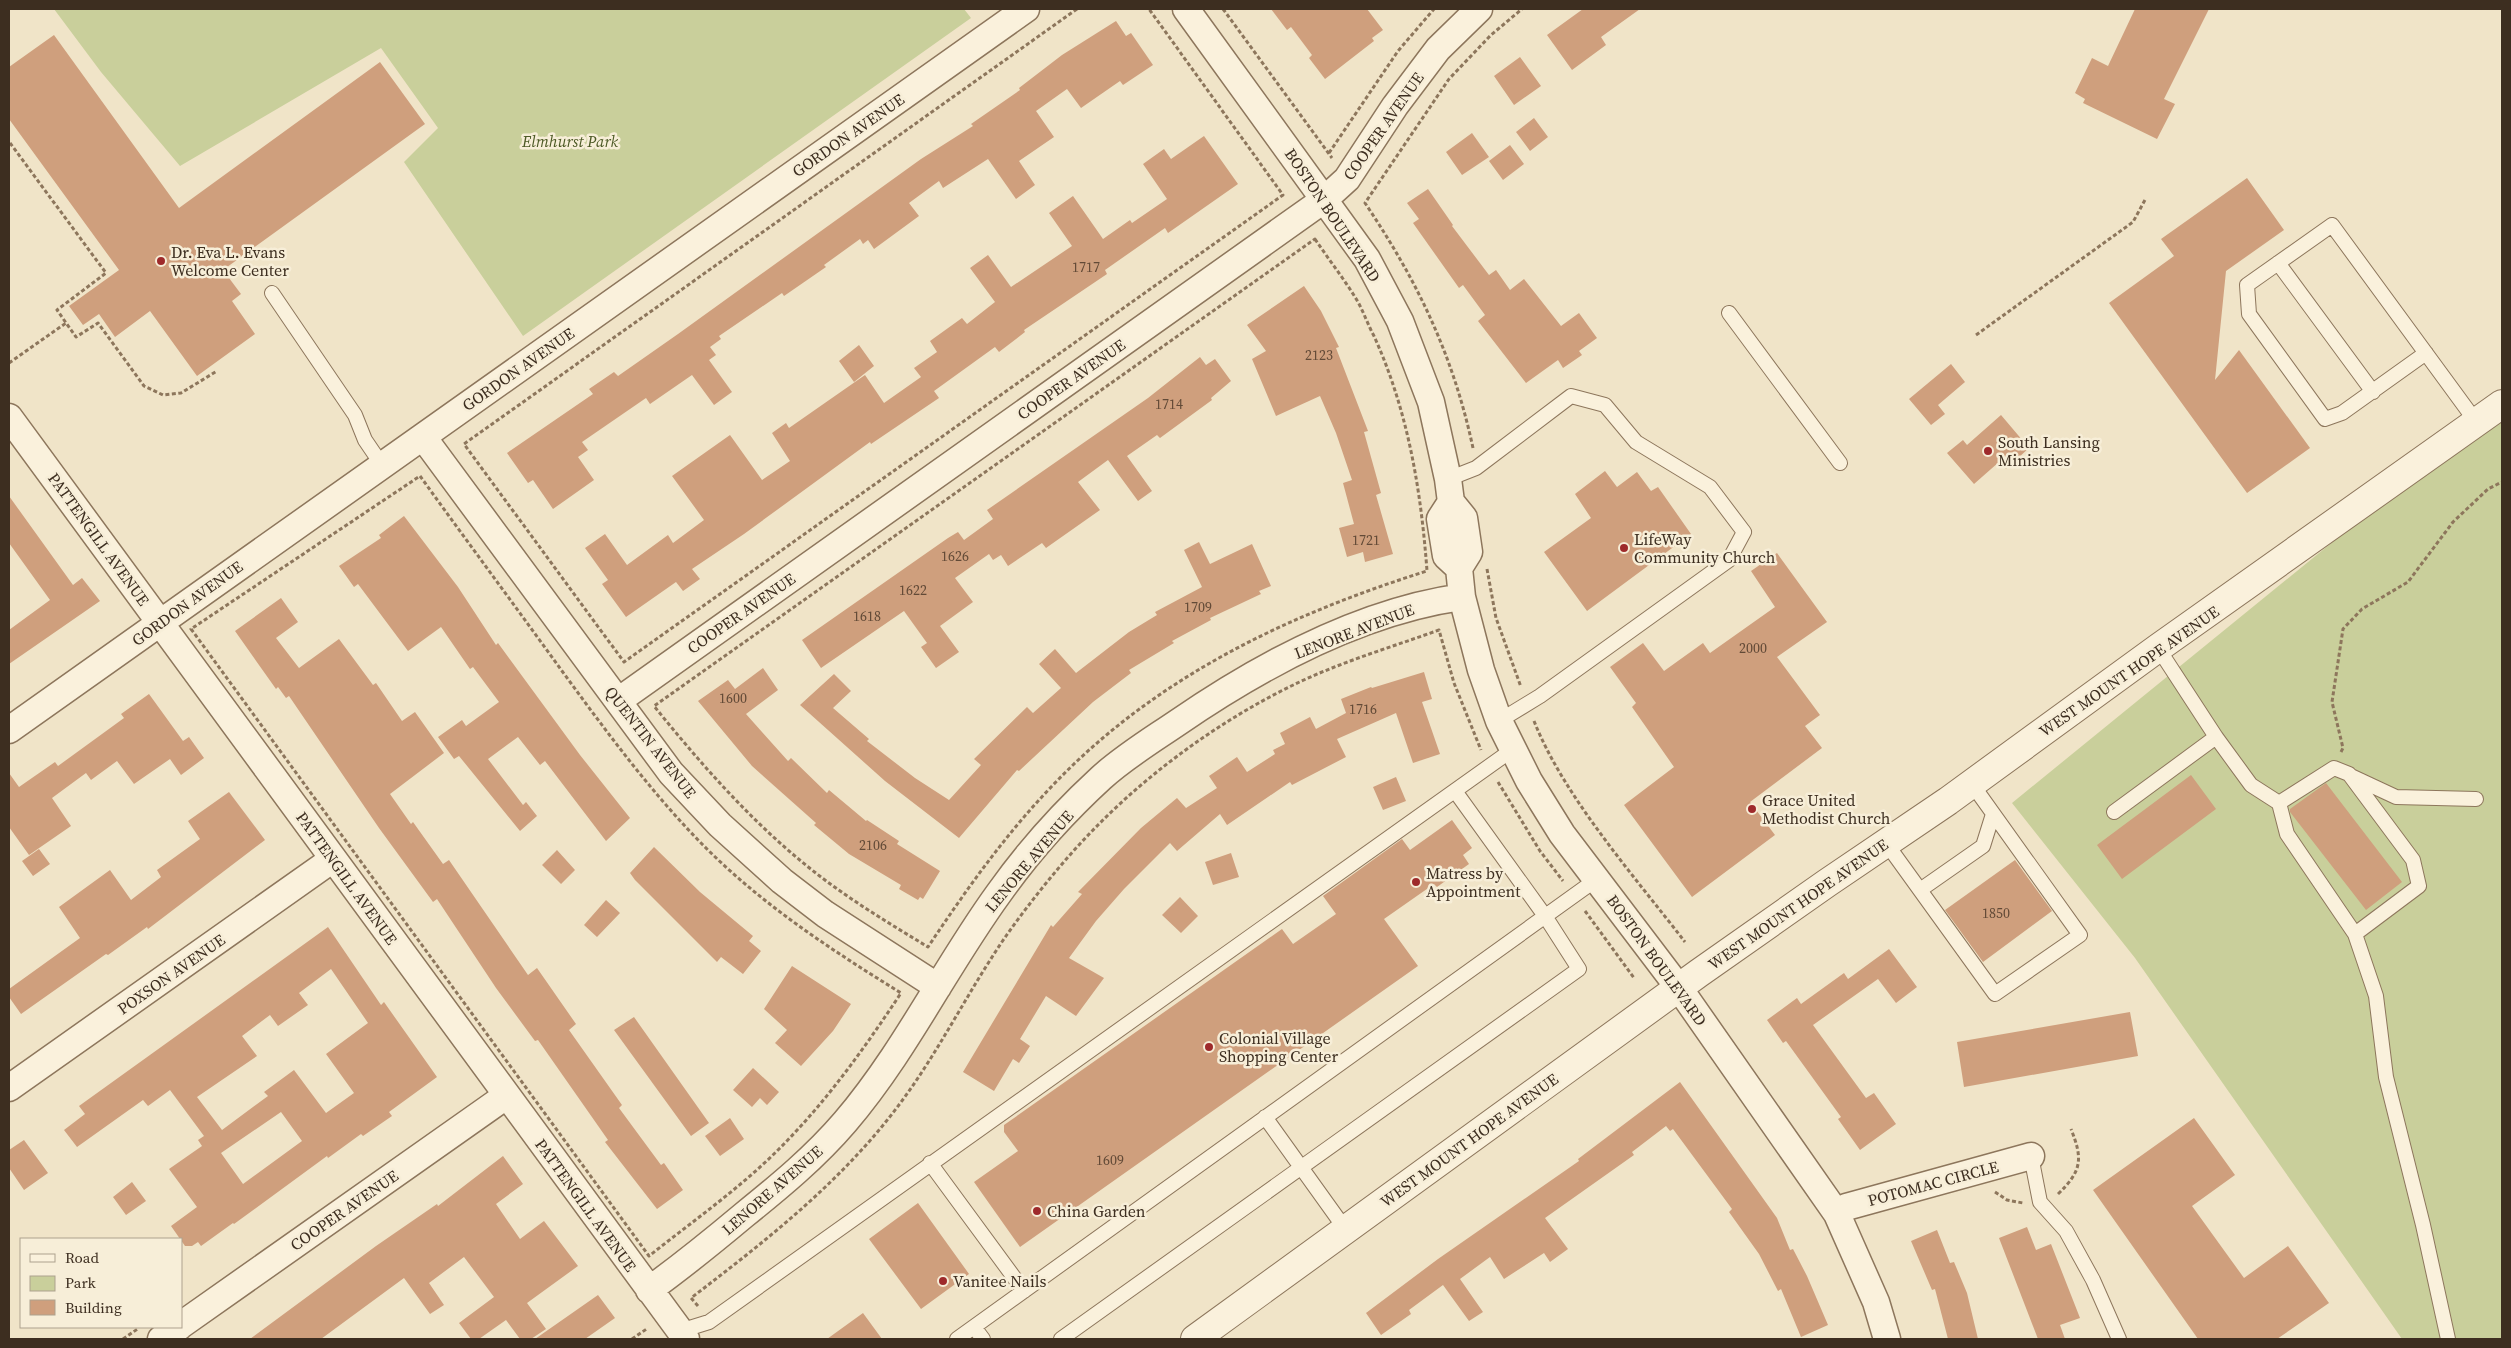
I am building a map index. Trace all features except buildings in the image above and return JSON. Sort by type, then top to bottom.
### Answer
[{"type":"street","name":"GORDON AVENUE","points":[[9,730],[1026,9]]},
{"type":"street","name":"BOSTON BOULEVARD","points":[[1186,9],[1367,259],[1400,321],[1431,402],[1449,491],[1464,518],[1469,552],[1459,568],[1462,597],[1481,670],[1499,721],[1512,750],[1562,834],[1679,988],[1837,1214],[1876,1302],[1887,1339]]},
{"type":"street","name":"COOPER AVENUE","points":[[618,702],[1324,199],[1347,179],[1395,106],[1438,49],[1479,9]]},
{"type":"street","name":"WEST MOUNT HOPE AVENUE","points":[[1194,1339],[1679,988],[1972,784],[2158,648],[2502,404]]},
{"type":"street","name":"PATTENGILL AVENUE","points":[[9,417],[649,1290],[678,1337]]},
{"type":"street","name":"QUENTIN AVENUE","points":[[423,437],[671,773],[720,825],[782,881],[825,914],[938,987]]},
{"type":"street","name":"LENORE AVENUE","points":[[649,1290],[800,1170],[839,1129],[880,1077],[999,892],[1053,828],[1102,777],[1157,736],[1223,691],[1287,656],[1354,628],[1433,602],[1462,597]]},
{"type":"street","name":"POXSON AVENUE","points":[[9,1088],[333,859]]},
{"type":"street","name":"COOPER AVENUE","points":[[182,1325],[506,1096]]},
{"type":"street","name":"POTOMAC CIRCLE","points":[[1837,1214],[1857,1204],[2031,1156]]},
{"type":"street","name":"COOPER AVENUE","points":[[161,1339],[177,1328]]},
{"type":"lane","points":[[2426,353],[2342,413],[2326,419],[2249,314],[2247,285],[2332,225],[2426,353],[2476,423]]},
{"type":"lane","points":[[2278,263],[2372,392]]},
{"type":"lane","points":[[272,293],[354,415],[365,440],[382,465]]},
{"type":"lane","points":[[1730,313],[1840,463]]},
{"type":"lane","points":[[1449,491],[1476,468],[1571,396],[1605,405],[1636,442],[1710,487],[1744,532],[1730,560],[1540,696],[1499,721]]},
{"type":"lane","points":[[2158,648],[2216,737],[2251,785],[2279,803],[2287,834],[2355,934],[2376,996],[2386,1077],[2423,1225],[2448,1339]]},
{"type":"lane","points":[[2114,812],[2216,737]]},
{"type":"lane","points":[[678,1337],[709,1322],[1512,750]]},
{"type":"lane","points":[[2279,803],[2334,768],[2396,797],[2476,800]]},
{"type":"lane","points":[[2349,774],[2412,860],[2419,886],[2355,934]]},
{"type":"lane","points":[[1886,843],[1995,994],[2080,935],[1972,784]]},
{"type":"lane","points":[[1061,1339],[1579,969],[1545,916],[1455,792]]},
{"type":"lane","points":[[1920,890],[1983,846],[1993,814]]},
{"type":"lane","points":[[957,1339],[1597,879]]},
{"type":"lane","points":[[1265,1117],[1346,1230]]},
{"type":"lane","points":[[2031,1156],[2040,1202],[2066,1232],[2093,1280],[2119,1339]]},
{"type":"lane","points":[[930,1163],[1024,1291]]},
{"type":"lane","points":[[974,1327],[983,1339]]},
{"type":"path","points":[[1077,9],[464,444],[624,662],[1283,195],[1149,9]]},
{"type":"path","points":[[1223,9],[1329,153],[1398,51],[1434,9]]},
{"type":"path","points":[[10,142],[106,274],[57,310],[76,337],[98,322],[144,386],[163,395],[182,393],[217,371]]},
{"type":"path","points":[[1976,335],[2133,222],[2146,198]]},
{"type":"path","points":[[1316,239],[1358,303],[1384,360],[1402,411],[1415,466],[1423,517],[1427,572],[1366,591],[1304,615],[1234,649],[1173,686],[1119,726],[1054,784],[1004,840],[970,884],[928,947],[862,906],[808,867],[758,824],[709,773],[654,706],[1316,239]]},
{"type":"path","points":[[9,363],[66,323]]},
{"type":"path","points":[[420,476],[611,737],[656,795],[702,845],[758,896],[811,937],[900,993],[864,1049],[823,1100],[778,1150],[731,1192],[649,1256],[191,629],[420,476]]},
{"type":"path","points":[[2334,768],[2343,748],[2332,702],[2343,629],[2362,609],[2408,582],[2453,522],[2488,489],[2502,482]]},
{"type":"path","points":[[709,1322],[691,1298],[757,1247],[833,1181],[892,1114],[939,1045],[1006,937],[1048,882],[1097,825],[1146,781],[1207,736],[1268,698],[1330,669],[1439,630],[1474,738],[1489,767],[1536,843],[1634,978]]},
{"type":"path","points":[[632,1339],[649,1328],[643,1320]]},
{"type":"path","points":[[123,1339],[139,1328]]},
{"type":"green space","name":"Elmhurst Park","points":[[54,9],[964,9],[971,18],[523,336],[404,162],[438,128],[381,48],[180,166],[101,72]]},
{"type":"green space","points":[[2502,404],[2502,1339],[2402,1339],[2135,958],[2012,803]]},
{"type":"place","name":"Dr. Eva L. Evans Welcome Center","points":[[161,261]]},
{"type":"place","name":"South Lansing Ministries","points":[[1988,451]]},
{"type":"place","name":"LifeWay Community Church","points":[[1624,548]]},
{"type":"place","name":"Grace United Methodist Church","points":[[1752,809]]},
{"type":"place","name":"Matress by Appointment","points":[[1416,882]]},
{"type":"place","name":"Colonial Village Shopping Center","points":[[1209,1047]]},
{"type":"place","name":"China Garden","points":[[1037,1211]]},
{"type":"place","name":"Vanitee Nails","points":[[943,1281]]}]
